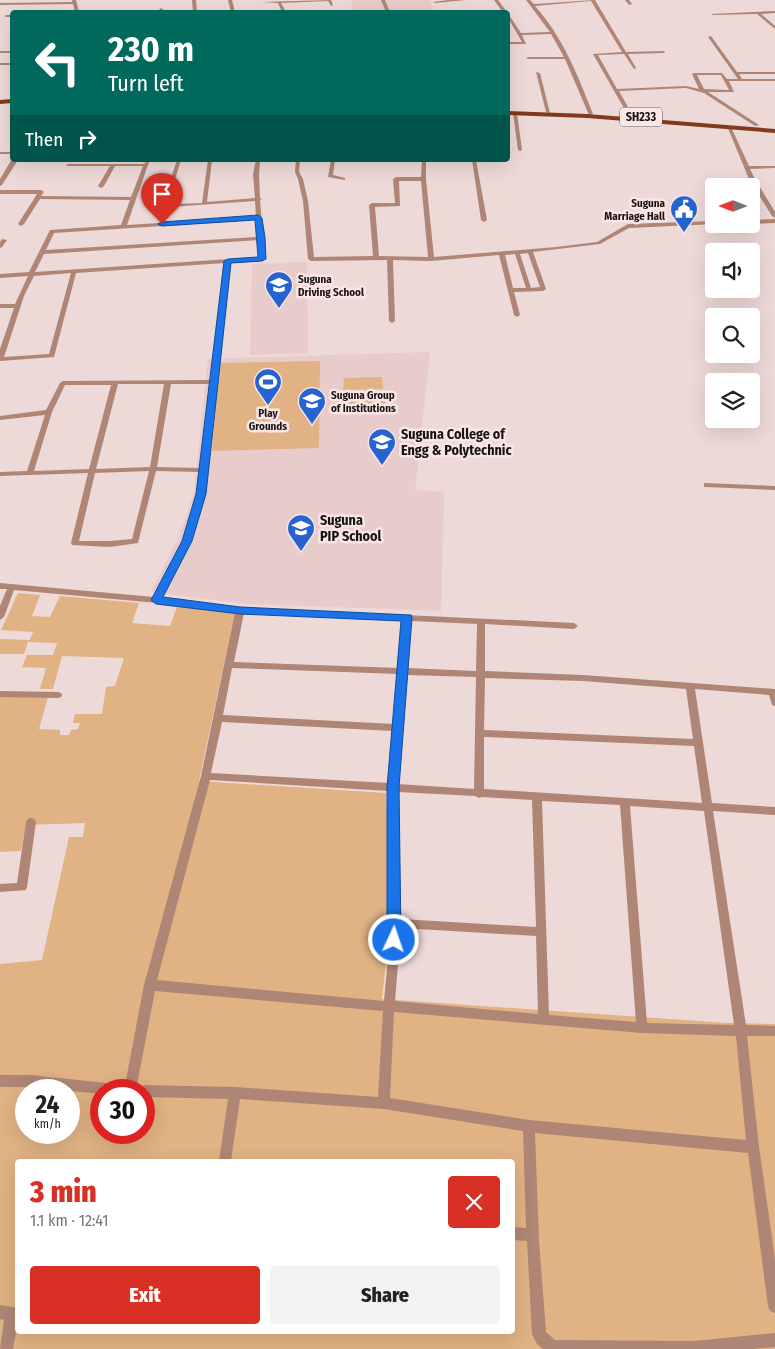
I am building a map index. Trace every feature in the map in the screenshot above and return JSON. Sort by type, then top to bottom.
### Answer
[{"type":"main road","name":"SH233","points":[[510,112],[631,116],[775,127]]},
{"type":"main road","points":[[510,112],[587,116],[775,131]]},
{"type":"street","points":[[264,7],[262,1],[330,0],[331,5]]},
{"type":"street","points":[[435,2],[463,0],[472,10]]},
{"type":"street","points":[[528,0],[535,5],[567,58],[591,114]]},
{"type":"street","points":[[535,5],[593,0],[634,68]]},
{"type":"street","points":[[2,3],[74,1]]},
{"type":"street","points":[[713,14],[775,12]]},
{"type":"street","points":[[758,13],[775,28]]},
{"type":"street","points":[[510,19],[525,43],[510,43]]},
{"type":"street","points":[[520,34],[551,33]]},
{"type":"street","points":[[710,37],[741,80]]},
{"type":"street","points":[[631,116],[596,54],[664,52]]},
{"type":"street","points":[[528,58],[567,58]]},
{"type":"street","points":[[538,73],[548,112]]},
{"type":"street","points":[[736,74],[775,73]]},
{"type":"street","points":[[694,74],[722,74],[726,80],[732,91],[703,91],[694,74]]},
{"type":"street","points":[[726,80],[775,80]]},
{"type":"street","points":[[616,90],[686,87],[706,92],[757,125]]},
{"type":"street","points":[[510,112],[520,150]]},
{"type":"street","points":[[729,127],[752,179],[775,216]]},
{"type":"street","points":[[0,184],[14,162]]},
{"type":"street","points":[[68,165],[113,166],[147,162],[123,227]]},
{"type":"street","points":[[169,189],[178,162]]},
{"type":"street","points":[[204,204],[210,162]]},
{"type":"street","points":[[0,276],[32,276],[74,271],[262,259],[256,174],[258,162]]},
{"type":"street","points":[[298,162],[296,172],[301,179],[304,190],[311,259],[431,259],[502,254],[598,243],[628,226],[705,223]]},
{"type":"street","points":[[333,162],[330,176],[343,179]]},
{"type":"street","points":[[424,162],[423,179],[431,259]]},
{"type":"street","points":[[474,162],[484,220]]},
{"type":"street","points":[[101,186],[113,166]]},
{"type":"street","points":[[748,168],[775,167]]},
{"type":"street","points":[[376,258],[372,205],[398,204],[396,178],[423,179]]},
{"type":"street","points":[[0,192],[41,192],[20,224]]},
{"type":"street","points":[[38,197],[134,199]]},
{"type":"street","points":[[172,206],[259,199]]},
{"type":"street","points":[[74,271],[52,356],[0,358],[17,306],[44,252],[52,231],[258,218]]},
{"type":"street","points":[[760,222],[775,221]]},
{"type":"street","points":[[44,252],[262,238]]},
{"type":"street","points":[[511,290],[543,288],[530,251]]},
{"type":"street","points":[[517,252],[529,289]]},
{"type":"street","points":[[502,254],[517,315]]},
{"type":"street","points":[[390,258],[392,321]]},
{"type":"street","points":[[156,600],[187,541],[201,494],[228,261]]},
{"type":"street","points":[[0,306],[17,306]]},
{"type":"street","points":[[115,383],[75,544],[133,544],[153,469],[168,382]]},
{"type":"street","points":[[30,472],[49,412],[63,383],[214,382]]},
{"type":"street","points":[[0,418],[49,412]]},
{"type":"street","points":[[0,474],[153,469],[204,470]]},
{"type":"street","points":[[707,484],[775,488]]},
{"type":"street","points":[[0,586],[156,600],[240,610],[574,626]]},
{"type":"street","points":[[0,616],[12,586]]},
{"type":"street","points":[[132,1079],[150,985],[206,776],[240,610]]},
{"type":"street","points":[[384,1103],[388,1006],[396,924],[393,787],[401,672],[407,618]]},
{"type":"street","points":[[479,794],[481,621]]},
{"type":"street","points":[[228,665],[481,674],[690,686],[774,692],[775,702]]},
{"type":"street","points":[[690,686],[741,1031],[775,1306]]},
{"type":"street","points":[[0,694],[58,695]]},
{"type":"street","points":[[218,718],[397,728]]},
{"type":"street","points":[[480,733],[699,743]]},
{"type":"street","points":[[206,776],[537,798],[775,811]]},
{"type":"street","points":[[537,798],[544,1020]]},
{"type":"street","points":[[625,803],[642,1028]]},
{"type":"street","points":[[0,888],[22,887],[31,822]]},
{"type":"street","points":[[396,924],[541,932]]},
{"type":"street","points":[[150,985],[642,1028],[775,1032]]},
{"type":"street","points":[[0,1081],[31,1081],[90,1087]]},
{"type":"street","points":[[155,1091],[235,1093],[384,1103],[529,1126],[754,1147]]},
{"type":"street","points":[[225,1159],[235,1093]]},
{"type":"street","points":[[529,1126],[532,1235],[539,1334],[548,1345],[694,1348],[775,1340]]},
{"type":"street","points":[[515,1233],[532,1235]]},
{"type":"street","points":[[6,1349],[10,1314]]},
{"type":"shaded area","points":[[351,0],[430,0],[433,10],[354,10]]},
{"type":"shaded area","name":"Suguna Driving School","points":[[307,262],[308,353],[250,355],[252,264]]},
{"type":"shaded area","name":"Suguna Group of Institutions","points":[[430,352],[415,490],[444,492],[441,611],[247,604],[151,592],[180,534],[194,492],[208,359]]},
{"type":"shaded area","name":"Play Grounds","points":[[320,361],[319,448],[212,451],[220,363]]},
{"type":"shaded area","points":[[382,377],[383,389],[343,390],[344,378]]},
{"type":"shaded area","points":[[384,394],[386,408],[343,410],[343,395]]},
{"type":"shaded area","points":[[18,593],[40,595],[32,616],[50,617],[60,596],[139,603],[132,623],[170,626],[177,607],[235,612],[199,781],[386,793],[391,920],[382,999],[728,1023],[775,1024],[775,1349],[0,1349],[0,964],[42,960],[69,837],[83,837],[85,823],[26,825],[21,851],[0,852],[0,696],[48,697],[39,729],[60,730],[60,735],[69,735],[71,730],[78,729],[80,723],[73,723],[75,714],[102,714],[106,687],[115,686],[124,658],[62,656],[53,689],[40,689],[46,668],[22,667],[27,655],[53,655],[57,643],[28,642],[24,654],[0,654],[0,639],[30,640],[33,632],[1,630]]},
{"type":"place","name":"Suguna Marriage Hall","points":[[684,233]]},
{"type":"place","name":"Suguna Driving School","points":[[279,309]]},
{"type":"place","name":"Play Grounds","points":[[268,406]]},
{"type":"place","name":"Suguna Group of Institutions","points":[[312,425]]},
{"type":"place","name":"Suguna College of Engg & Polytechnic","points":[[382,466]]},
{"type":"place","name":"Suguna PIP School","points":[[301,552]]},
{"type":"route","points":[[162,224],[258,218],[262,238],[262,259],[228,261],[201,494],[187,541],[156,600],[240,610],[407,618],[401,672],[393,787],[396,924],[394,940]]}]
